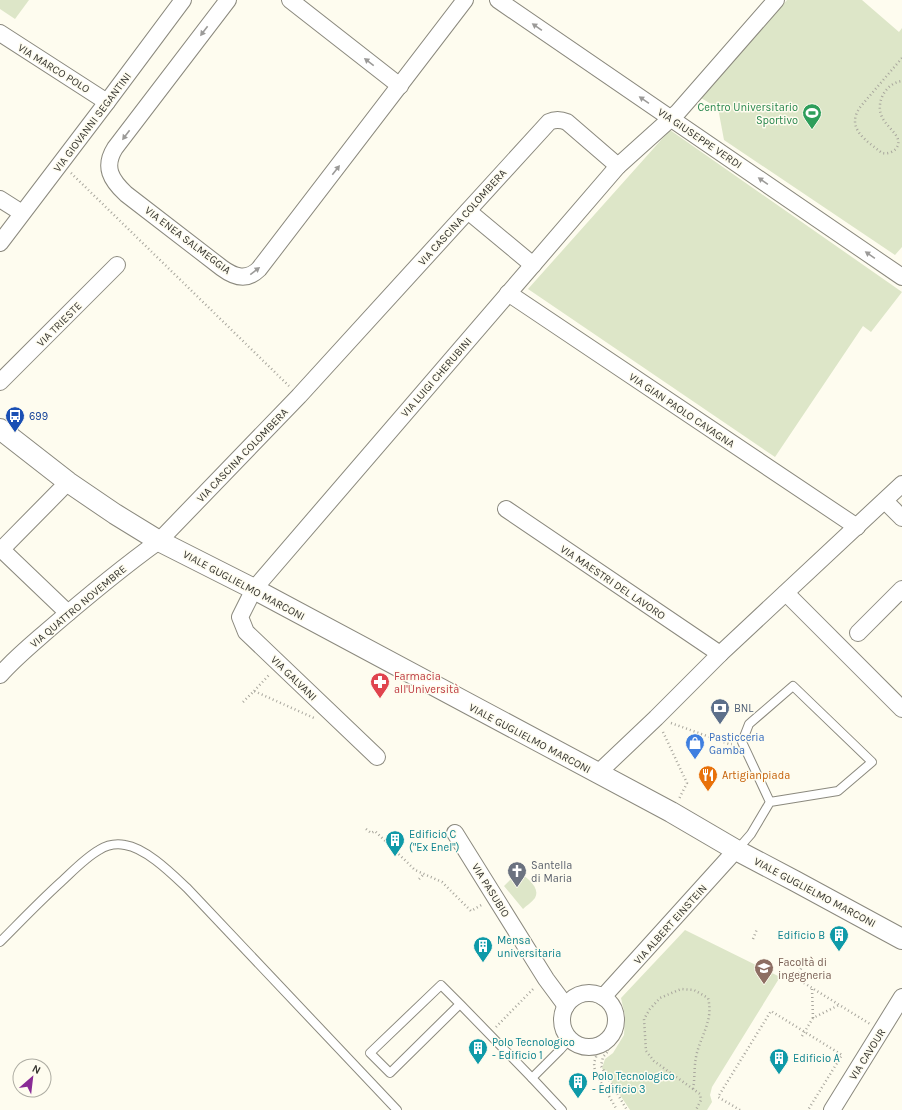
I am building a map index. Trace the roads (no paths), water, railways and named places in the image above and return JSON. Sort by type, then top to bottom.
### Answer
[{"type":"street","name":"VIA GIOVANNI SEGANTINI","points":[[0,243],[183,0]]},
{"type":"street","name":"VIA ENEA SALMEGGIA","points":[[228,0],[115,148],[109,165],[111,176],[121,189],[226,271],[239,276],[247,276],[255,273],[259,269],[465,0]]},
{"type":"street","points":[[290,0],[400,86]]},
{"type":"street","name":"VIA GIUSEPPE VERDI","points":[[498,0],[902,277]]},
{"type":"street","points":[[618,166],[672,118],[776,0]]},
{"type":"street","name":"VIA MARCO POLO","points":[[0,33],[107,102]]},
{"type":"street","name":"VIA CASCINA COLOMBERA","points":[[159,541],[299,396],[547,124],[553,120],[562,120],[570,124],[618,166]]},
{"type":"street","name":"VIA LUIGI CHERUBINI","points":[[254,589],[618,166]]},
{"type":"street","points":[[0,199],[22,213]]},
{"type":"street","points":[[468,211],[533,265]]},
{"type":"street","name":"VIA TRIESTE","points":[[0,382],[117,265]]},
{"type":"street","name":"VIA GIAN PAOLO CAVAGNA","points":[[508,293],[857,527]]},
{"type":"street","name":"VIALE GUGLIELMO MARCONI","points":[[0,429],[68,482],[115,514],[159,541],[254,589],[597,774],[671,812],[736,850],[902,939]]},
{"type":"street","points":[[68,482],[1,550],[68,612]]},
{"type":"street","points":[[597,774],[720,654],[902,484]]},
{"type":"street","points":[[885,501],[902,518]]},
{"type":"street","name":"VIA MAESTRI DEL LAVORO","points":[[506,509],[720,654]]},
{"type":"street","name":"VIA QUATTRO NOVEMBRE","points":[[0,675],[10,664],[68,612],[159,541]]},
{"type":"street","name":"VIA GALVANI","points":[[254,589],[240,616],[246,632],[377,757]]},
{"type":"street","points":[[858,633],[902,589]]},
{"type":"street","points":[[786,593],[902,709]]},
{"type":"street","name":"VIA PASUBIO","points":[[455,833],[546,979],[566,1006]]},
{"type":"street","name":"VIA ALBERT EINSTEIN","points":[[603,997],[736,850]]},
{"type":"street","points":[[583,994],[595,994],[603,997],[612,1006],[616,1018],[612,1034],[607,1040],[597,1047],[584,1047],[576,1044],[565,1032],[562,1023],[566,1006],[572,1000],[583,994]]},
{"type":"street","name":"VIA CAVOUR","points":[[832,1110],[902,997]]},
{"type":"lane","points":[[793,686],[872,762],[838,791],[770,802],[742,742],[749,724],[793,686]]},
{"type":"lane","points":[[736,850],[751,834],[770,802]]},
{"type":"lane","points":[[0,942],[56,886],[92,854],[114,844],[139,849],[167,869],[187,888],[397,1110]]},
{"type":"lane","points":[[460,1004],[390,1073],[370,1053],[441,984],[562,1110]]},
{"type":"lane","points":[[532,1078],[570,1039]]},
{"type":"place","name":"Centro Universitario Sportivo","points":[[812,130]]},
{"type":"place","name":"699","points":[[15,433]]},
{"type":"place","name":"Farmacia all'Università","points":[[380,699]]},
{"type":"place","name":"BNL","points":[[720,725]]},
{"type":"place","name":"Pasticceria Gamba","points":[[695,760]]},
{"type":"place","name":"Artigianpiada","points":[[708,792]]},
{"type":"place","name":"Edificio C (\"Ex Enel\")","points":[[395,857]]},
{"type":"place","name":"Santella di Maria","points":[[517,888]]},
{"type":"place","name":"Edificio B","points":[[839,952]]},
{"type":"place","name":"Mensa universitaria","points":[[483,963]]},
{"type":"place","name":"Facoltà di ingegneria","points":[[764,985]]},
{"type":"place","name":"Polo Tecnologico - Edificio 1","points":[[478,1065]]},
{"type":"place","name":"Edificio A","points":[[779,1075]]},
{"type":"place","name":"Polo Tecnologico - Edificio 3","points":[[578,1099]]}]
